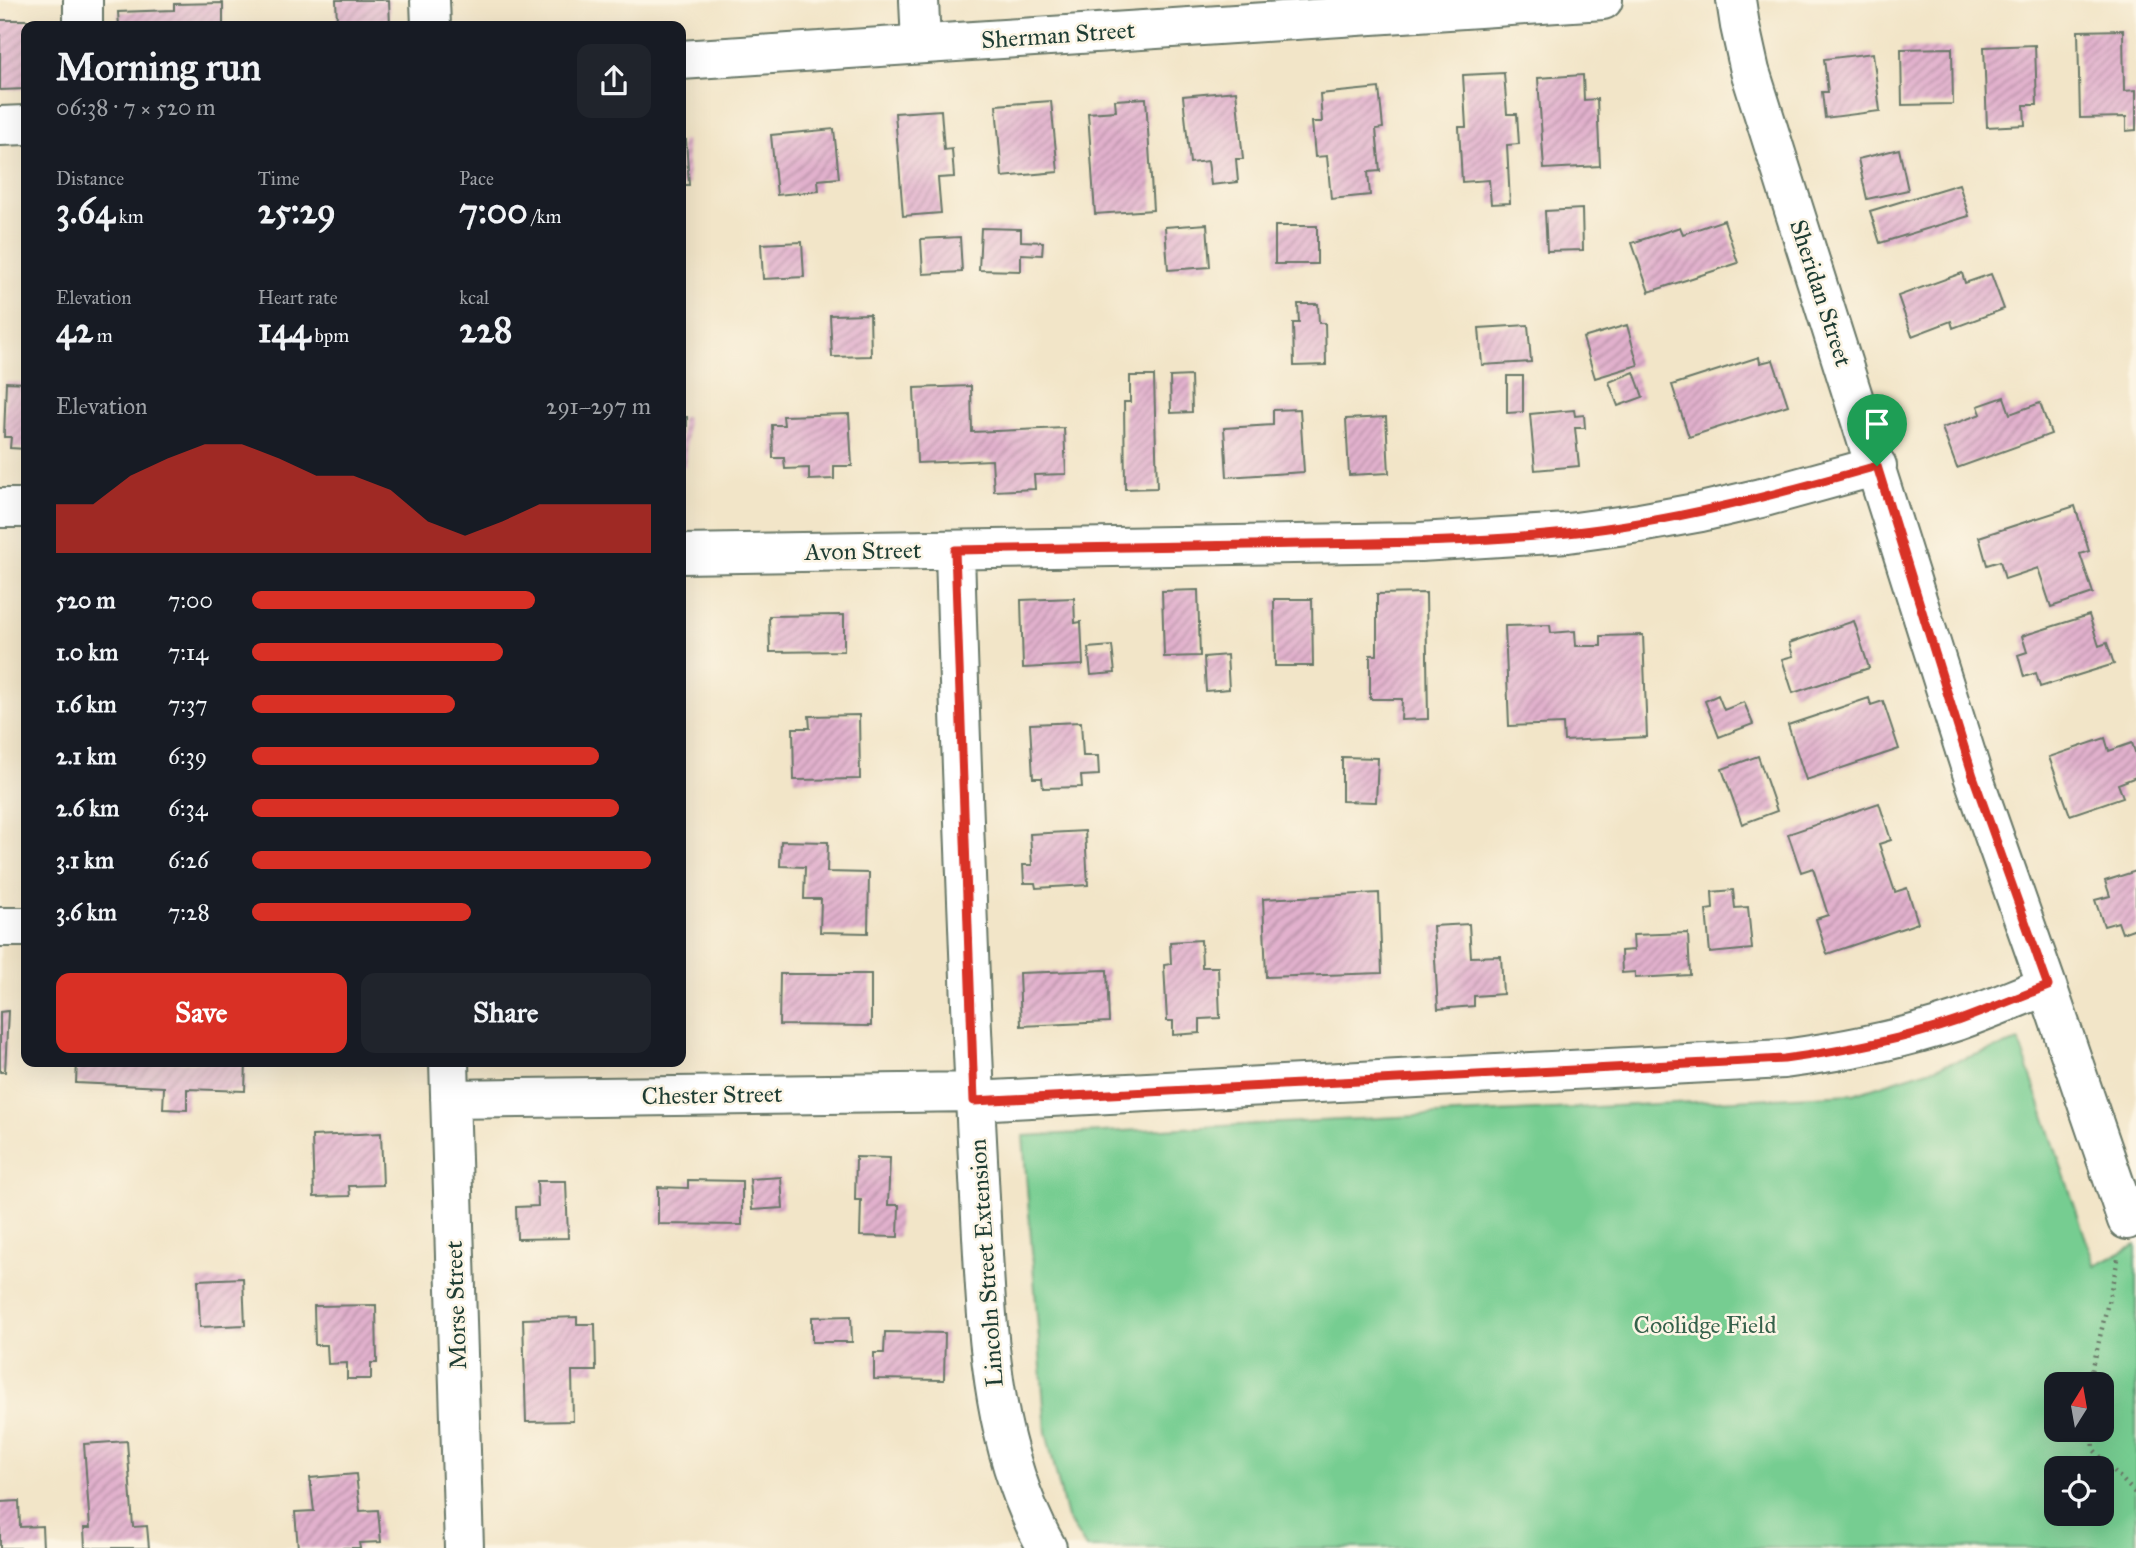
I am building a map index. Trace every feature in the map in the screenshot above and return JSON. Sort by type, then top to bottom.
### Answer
[{"type":"street","points":[[83,0],[83,21]]},
{"type":"street","points":[[430,0],[431,21]]},
{"type":"street","points":[[919,0],[921,44]]},
{"type":"street","name":"Sherman Street","points":[[686,60],[1488,4],[1603,0]]},
{"type":"street","name":"Sheridan Street","points":[[1736,0],[1750,71],[1973,776],[2127,1220]]},
{"type":"street","points":[[0,126],[21,125]]},
{"type":"street","name":"Avon Street","points":[[686,554],[1420,542],[1569,533],[1701,512],[1877,466]]},
{"type":"street","points":[[0,508],[21,508]]},
{"type":"street","name":"Lincoln Street Extension","points":[[955,550],[974,1096],[986,1314],[991,1366],[1009,1458],[1024,1499],[1047,1548]]},
{"type":"street","points":[[0,927],[21,927]]},
{"type":"street","name":"Chester Street","points":[[449,1080],[974,1096],[1784,1059],[1834,1052],[1896,1038],[1956,1021],[2048,986]]},
{"type":"street","name":"Morse Street","points":[[449,1080],[464,1548]]},
{"type":"path","points":[[2092,1372],[2127,1220]]},
{"type":"path","points":[[2094,1442],[2094,1450],[2136,1494]]},
{"type":"green space","name":"Coolidge Field","points":[[2019,1041],[2095,1266],[2136,1245],[2136,1548],[1086,1548],[1067,1518],[1046,1432],[1023,1136],[1853,1094]]},
{"type":"building","points":[[336,0],[389,0],[390,21],[337,21]]},
{"type":"building","points":[[223,3],[223,21],[119,21],[118,12],[174,10],[174,4]]},
{"type":"building","points":[[0,20],[27,20],[21,21],[21,89],[0,90]]},
{"type":"building","points":[[2123,30],[2124,91],[2136,90],[2136,130],[2126,131],[2126,117],[2080,118],[2078,31]]},
{"type":"building","points":[[2035,45],[2037,105],[2024,105],[2025,125],[1987,127],[1984,47]]},
{"type":"building","points":[[1952,48],[1953,104],[1902,105],[1901,49]]},
{"type":"building","points":[[1873,53],[1880,111],[1825,118],[1822,92],[1828,92],[1824,59]]},
{"type":"building","points":[[1504,73],[1507,114],[1517,114],[1519,144],[1507,145],[1510,203],[1491,204],[1489,180],[1462,182],[1459,127],[1466,127],[1463,75]]},
{"type":"building","points":[[1583,75],[1584,100],[1597,99],[1600,166],[1544,169],[1538,78]]},
{"type":"building","points":[[1379,88],[1383,128],[1376,129],[1380,171],[1368,172],[1370,195],[1331,199],[1327,156],[1315,157],[1312,122],[1322,122],[1320,94]]},
{"type":"building","points":[[1236,91],[1243,159],[1236,159],[1238,182],[1211,185],[1208,161],[1190,163],[1183,96]]},
{"type":"building","points":[[1146,98],[1153,210],[1095,214],[1088,113],[1116,111],[1115,100]]},
{"type":"building","points":[[1051,101],[1058,172],[1002,177],[996,105]]},
{"type":"building","points":[[941,110],[944,150],[952,149],[954,177],[938,178],[941,213],[903,216],[895,113]]},
{"type":"building","points":[[834,129],[839,178],[818,180],[819,191],[777,195],[771,135]]},
{"type":"building","points":[[686,140],[689,185],[686,185]]},
{"type":"building","points":[[1899,149],[1908,190],[1867,199],[1858,159]]},
{"type":"building","points":[[1959,184],[1969,216],[1880,243],[1870,211]]},
{"type":"building","points":[[1582,209],[1583,250],[1547,251],[1545,211]]},
{"type":"building","points":[[1724,220],[1738,263],[1649,292],[1632,243],[1680,227],[1683,234]]},
{"type":"building","points":[[1207,224],[1210,267],[1168,270],[1165,227]]},
{"type":"building","points":[[1275,226],[1317,226],[1317,264],[1275,264]]},
{"type":"building","points":[[981,228],[1021,229],[1021,241],[1043,242],[1042,255],[1021,254],[1021,271],[979,270]]},
{"type":"building","points":[[960,237],[962,272],[923,274],[921,239]]},
{"type":"building","points":[[802,242],[804,277],[763,279],[761,244]]},
{"type":"building","points":[[1962,273],[1965,283],[1991,274],[2004,309],[1953,328],[1951,321],[1912,336],[1898,296]]},
{"type":"building","points":[[1298,304],[1318,304],[1319,323],[1325,323],[1326,365],[1294,366],[1293,323],[1299,323]]},
{"type":"building","points":[[870,314],[871,356],[832,357],[830,315]]},
{"type":"building","points":[[1528,325],[1531,362],[1482,365],[1479,328]]},
{"type":"building","points":[[1627,325],[1638,365],[1595,378],[1583,338]]},
{"type":"building","points":[[1759,357],[1760,363],[1773,360],[1788,405],[1689,437],[1672,385]]},
{"type":"building","points":[[1634,372],[1643,397],[1618,406],[1609,382]]},
{"type":"building","points":[[1130,376],[1154,376],[1157,488],[1125,489],[1124,402],[1130,402]]},
{"type":"building","points":[[1191,376],[1192,412],[1171,413],[1170,377]]},
{"type":"building","points":[[1507,376],[1523,376],[1523,412],[1507,413]]},
{"type":"building","points":[[6,382],[21,383],[21,449],[10,448],[11,437],[4,437]]},
{"type":"building","points":[[971,386],[972,432],[1064,428],[1066,474],[1034,475],[1035,489],[994,491],[992,460],[917,463],[914,388]]},
{"type":"building","points":[[2004,397],[2010,414],[2040,403],[2051,434],[1957,468],[1942,428],[1981,414],[1978,406]]},
{"type":"building","points":[[1300,409],[1304,472],[1227,477],[1224,428],[1273,425],[1273,410]]},
{"type":"building","points":[[1574,410],[1575,416],[1584,415],[1585,428],[1575,428],[1579,466],[1535,470],[1530,414]]},
{"type":"building","points":[[849,414],[852,466],[834,466],[834,479],[809,480],[809,468],[785,469],[784,458],[773,458],[772,425],[784,425],[783,416]]},
{"type":"building","points":[[1386,417],[1389,473],[1349,475],[1346,419]]},
{"type":"building","points":[[2075,506],[2089,551],[2080,554],[2093,593],[2051,607],[2038,568],[2005,579],[2000,561],[1987,565],[1979,537]]},
{"type":"building","points":[[1198,590],[1200,656],[1164,657],[1162,591]]},
{"type":"building","points":[[1426,593],[1428,719],[1401,720],[1402,699],[1370,699],[1370,655],[1377,655],[1377,594]]},
{"type":"building","points":[[1074,598],[1075,623],[1081,622],[1083,665],[1023,668],[1021,600]]},
{"type":"building","points":[[1274,599],[1312,599],[1313,666],[1275,666]]},
{"type":"building","points":[[844,615],[844,651],[770,652],[769,616]]},
{"type":"building","points":[[2089,615],[2099,646],[2107,643],[2114,664],[2040,687],[2036,673],[2024,677],[2018,655],[2027,652],[2022,636]]},
{"type":"building","points":[[1854,621],[1869,668],[1793,693],[1782,659],[1793,656],[1789,643]]},
{"type":"building","points":[[1550,625],[1551,633],[1575,631],[1576,646],[1601,646],[1601,636],[1643,635],[1647,737],[1564,741],[1563,724],[1509,726],[1505,626]]},
{"type":"building","points":[[1112,646],[1115,673],[1091,675],[1088,648]]},
{"type":"building","points":[[1227,655],[1229,689],[1206,691],[1204,657]]},
{"type":"building","points":[[1718,695],[1724,710],[1744,702],[1753,724],[1719,737],[1705,701]]},
{"type":"building","points":[[1869,698],[1871,705],[1883,701],[1899,749],[1806,780],[1788,725]]},
{"type":"building","points":[[859,715],[860,779],[794,780],[793,728],[810,728],[809,716]]},
{"type":"building","points":[[1081,722],[1083,756],[1098,756],[1099,775],[1081,776],[1082,787],[1043,788],[1042,778],[1033,778],[1030,724]]},
{"type":"building","points":[[2105,738],[2109,751],[2132,743],[2136,755],[2136,777],[2118,784],[2123,797],[2070,815],[2049,757]]},
{"type":"building","points":[[1758,756],[1777,811],[1742,824],[1722,769]]},
{"type":"building","points":[[1342,757],[1378,758],[1376,802],[1342,801]]},
{"type":"building","points":[[1879,803],[1891,840],[1879,844],[1895,892],[1907,888],[1918,923],[1827,954],[1816,919],[1828,915],[1813,868],[1801,872],[1788,834]]},
{"type":"building","points":[[1085,831],[1088,885],[1036,888],[1035,883],[1024,883],[1023,865],[1032,865],[1030,834]]},
{"type":"building","points":[[781,841],[828,842],[827,872],[869,873],[868,933],[820,932],[821,899],[804,899],[805,867],[780,866]]},
{"type":"building","points":[[2136,871],[2136,928],[2122,933],[2118,922],[2104,926],[2095,900],[2110,896],[2105,881]]},
{"type":"building","points":[[1733,890],[1735,908],[1748,907],[1752,949],[1710,953],[1706,910],[1713,909],[1712,892]]},
{"type":"building","points":[[1379,893],[1382,973],[1266,977],[1263,899]]},
{"type":"building","points":[[1469,924],[1471,957],[1501,956],[1503,994],[1474,996],[1474,1006],[1438,1009],[1433,926]]},
{"type":"building","points":[[1688,933],[1690,975],[1635,978],[1635,972],[1622,973],[1621,951],[1634,950],[1633,935]]},
{"type":"building","points":[[1201,940],[1202,967],[1218,967],[1220,1018],[1200,1019],[1200,1033],[1173,1035],[1173,1021],[1167,1021],[1164,965],[1171,964],[1170,942]]},
{"type":"building","points":[[1107,970],[1109,1022],[1021,1026],[1019,973]]},
{"type":"building","points":[[780,974],[871,974],[871,1026],[779,1025]]},
{"type":"building","points":[[8,1011],[5,1072],[0,1072],[0,1012]]},
{"type":"building","points":[[77,1067],[246,1067],[245,1091],[187,1089],[187,1110],[163,1109],[164,1087],[76,1083]]},
{"type":"building","points":[[381,1133],[383,1185],[349,1186],[350,1196],[314,1197],[312,1136]]},
{"type":"building","points":[[856,1157],[890,1158],[888,1205],[899,1205],[898,1237],[860,1236],[861,1200],[855,1200]]},
{"type":"building","points":[[781,1177],[783,1208],[752,1210],[750,1179]]},
{"type":"building","points":[[688,1180],[742,1181],[742,1225],[658,1224],[658,1187],[688,1188]]},
{"type":"building","points":[[537,1181],[566,1181],[568,1238],[517,1239],[516,1207],[538,1206]]},
{"type":"building","points":[[243,1278],[245,1325],[200,1327],[198,1280]]},
{"type":"building","points":[[376,1305],[377,1363],[371,1363],[371,1379],[347,1379],[347,1363],[328,1364],[327,1345],[315,1345],[314,1306]]},
{"type":"building","points":[[851,1316],[852,1342],[812,1342],[812,1317]]},
{"type":"building","points":[[577,1317],[577,1324],[595,1324],[596,1371],[572,1371],[573,1421],[526,1422],[523,1319]]},
{"type":"building","points":[[885,1332],[945,1333],[944,1380],[874,1379],[874,1353],[884,1353]]},
{"type":"building","points":[[127,1441],[133,1527],[147,1526],[149,1548],[85,1548],[84,1528],[90,1528],[84,1444]]},
{"type":"building","points":[[356,1474],[360,1511],[378,1510],[381,1542],[359,1543],[360,1548],[298,1548],[295,1512],[314,1511],[310,1478]]},
{"type":"building","points":[[19,1501],[20,1527],[42,1526],[43,1548],[0,1548],[0,1502]]},
{"type":"route","points":[[1877,466],[1973,776],[2048,986],[1956,1021],[1896,1038],[1834,1052],[1784,1059],[974,1101],[955,550],[1420,542],[1569,533],[1701,512],[1877,466]]}]
